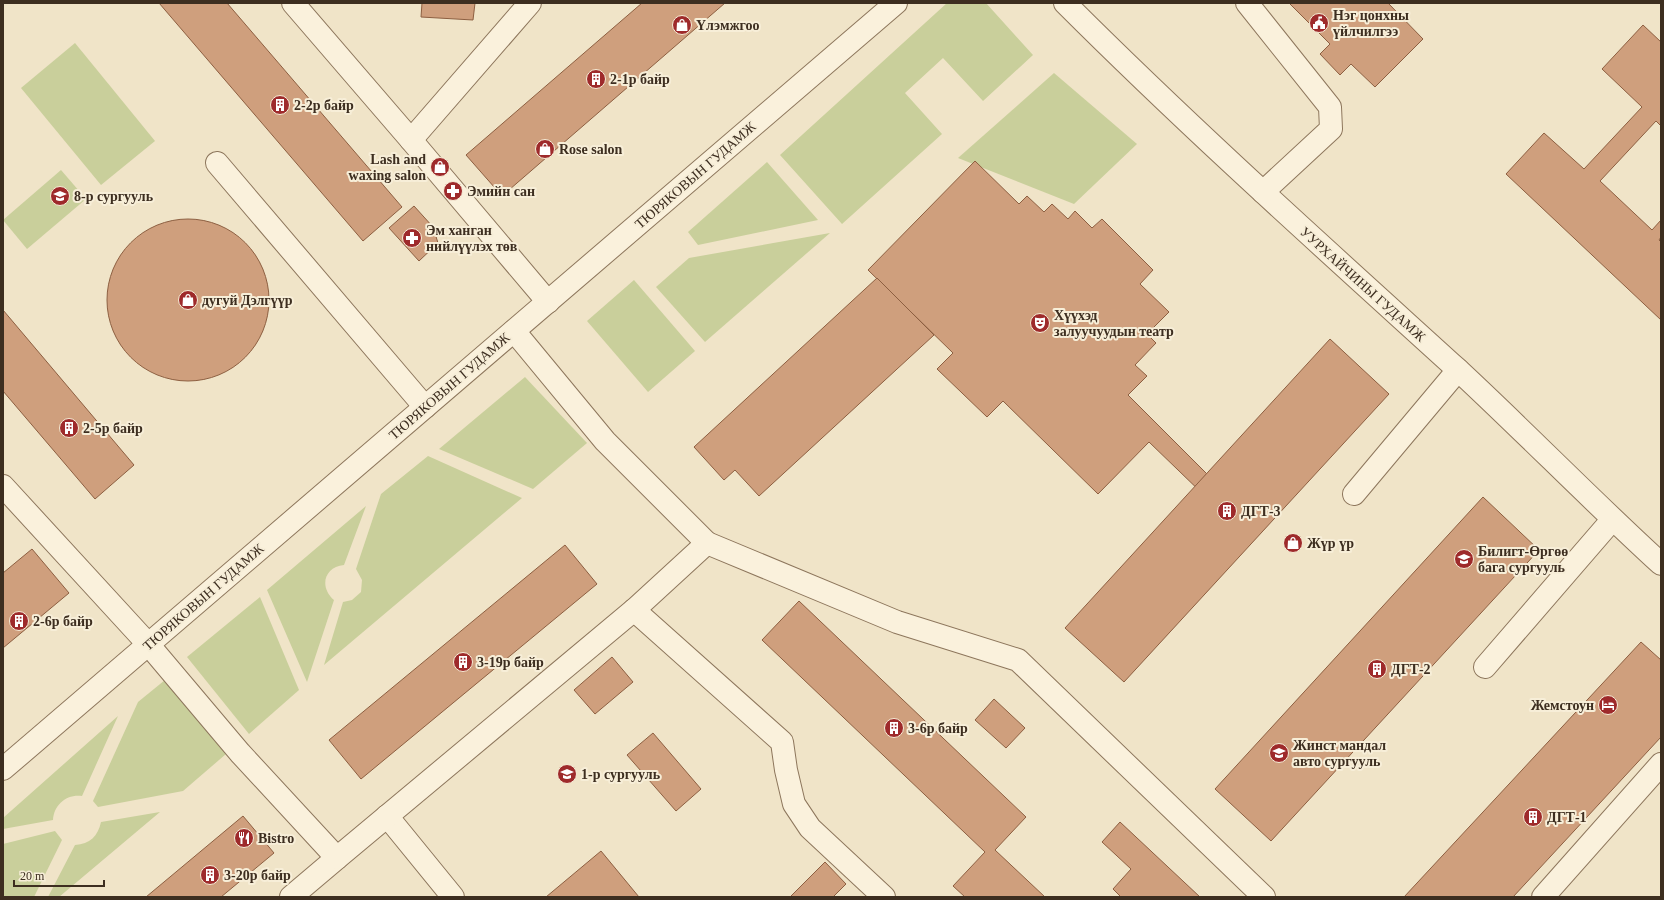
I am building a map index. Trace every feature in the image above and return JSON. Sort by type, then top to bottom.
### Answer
[{"type":"street","points":[[293,3],[548,302]]},
{"type":"street","points":[[411,140],[530,3]]},
{"type":"street","name":"ТЮРЯКОВЫН ГУДАМЖ","points":[[3,769],[896,3]]},
{"type":"street","name":"УУРХАЙЧИНЫ ГУДАМЖ","points":[[1065,3],[1263,192],[1458,370],[1612,520],[1661,564]]},
{"type":"street","points":[[1246,3],[1330,107],[1331,129],[1263,192]]},
{"type":"street","points":[[216,162],[425,407]]},
{"type":"street","points":[[514,331],[605,441],[707,543],[897,622],[1018,660],[1264,897]]},
{"type":"street","points":[[1354,494],[1458,370]]},
{"type":"street","points":[[3,486],[148,644],[240,753],[337,858]]},
{"type":"street","points":[[1485,667],[1612,520]]},
{"type":"street","points":[[291,897],[634,610],[707,543]]},
{"type":"street","points":[[634,610],[782,742],[786,770],[794,804],[810,828],[884,897]]},
{"type":"street","points":[[1543,897],[1661,764]]},
{"type":"street","points":[[387,816],[453,897]]},
{"type":"green space","points":[[947,3],[986,3],[1033,55],[983,101],[943,58],[905,93],[942,134],[842,224],[780,155]]},
{"type":"green space","points":[[75,43],[155,141],[101,185],[21,88]]},
{"type":"green space","points":[[1054,73],[1137,144],[1074,204],[958,158]]},
{"type":"green space","points":[[767,162],[818,220],[698,245],[688,232]]},
{"type":"green space","points":[[61,170],[86,199],[27,249],[3,220]]},
{"type":"green space","points":[[830,233],[705,342],[656,287],[689,258]]},
{"type":"green space","points":[[634,280],[695,351],[648,392],[587,321]]},
{"type":"green space","points":[[525,377],[587,443],[533,489],[439,449]]},
{"type":"green space","points":[[428,456],[522,498],[324,665],[343,602],[352,600],[361,592],[362,580],[356,569],[381,494]]},
{"type":"green space","points":[[366,506],[344,565],[332,569],[326,578],[326,589],[334,600],[307,682],[267,590]]},
{"type":"green space","points":[[260,597],[299,690],[249,734],[187,657]]},
{"type":"green space","points":[[165,680],[226,754],[183,791],[98,807],[93,801],[138,702]]},
{"type":"green space","points":[[118,716],[82,796],[71,797],[58,805],[53,820],[3,829],[3,818]]},
{"type":"green space","points":[[160,812],[59,897],[48,897],[75,845],[89,841],[98,831],[101,822]]},
{"type":"green space","points":[[55,831],[62,840],[34,897],[3,897],[3,844]]},
{"type":"building","name":"2-2р байр","points":[[159,3],[227,3],[402,207],[363,241]]},
{"type":"building","points":[[422,3],[475,3],[473,20],[421,17]]},
{"type":"building","name":"2-1р байр","points":[[642,3],[725,3],[502,196],[466,155]]},
{"type":"building","points":[[1289,3],[1388,3],[1423,39],[1375,87],[1351,64],[1340,75],[1320,54],[1330,44]]},
{"type":"building","points":[[1643,25],[1661,42],[1661,126],[1656,121],[1600,181],[1652,230],[1661,220],[1661,237],[1659,240],[1661,242],[1661,320],[1506,174],[1544,133],[1584,169],[1642,107],[1602,69]]},
{"type":"building","name":"Хүүхэд залуучуудын театр","points":[[975,161],[1019,204],[1027,196],[1044,212],[1052,204],[1068,219],[1075,211],[1092,228],[1102,219],[1153,270],[1140,284],[1169,312],[1147,334],[1156,343],[1135,365],[1147,376],[1128,395],[1219,486],[1207,498],[1149,442],[1098,494],[1003,401],[987,417],[937,369],[953,353],[868,270]]},
{"type":"building","points":[[414,206],[433,227],[438,243],[419,261],[389,228]]},
{"type":"building","name":"дугуй Дэлгүүр","points":[[180,219],[196,219],[219,225],[239,237],[251,249],[266,276],[269,300],[268,316],[263,331],[251,351],[239,363],[212,378],[196,381],[180,381],[157,375],[137,363],[125,351],[110,324],[107,308],[107,292],[113,269],[125,249],[137,237],[164,222]]},
{"type":"building","points":[[877,278],[934,335],[759,496],[735,470],[724,480],[694,447]]},
{"type":"building","name":"2-5р байр","points":[[3,310],[134,465],[95,499],[3,391]]},
{"type":"building","name":"ДГТ-3","points":[[1330,339],[1389,394],[1124,682],[1065,628]]},
{"type":"building","name":"ДГТ-2","points":[[1483,497],[1539,550],[1271,841],[1215,789]]},
{"type":"building","name":"3-19р байр","points":[[565,545],[597,584],[361,779],[329,740]]},
{"type":"building","name":"2-6р байр","points":[[32,549],[69,593],[3,648],[3,573]]},
{"type":"building","name":"3-6р байр","points":[[799,601],[1026,817],[995,850],[1045,897],[965,897],[953,886],[985,852],[762,640]]},
{"type":"building","name":"ДГТ-1","points":[[1641,642],[1661,660],[1661,737],[1513,897],[1404,897]]},
{"type":"building","points":[[612,657],[633,682],[595,714],[574,690]]},
{"type":"building","points":[[994,699],[1025,728],[1006,748],[975,720]]},
{"type":"building","points":[[653,733],[701,789],[676,811],[627,755]]},
{"type":"building","name":"3-20р байр","points":[[243,816],[274,853],[221,897],[146,897]]},
{"type":"building","points":[[1120,822],[1200,897],[1121,897],[1113,889],[1131,869],[1102,842]]},
{"type":"building","points":[[601,851],[639,897],[546,897]]},
{"type":"building","points":[[825,862],[846,884],[833,897],[792,897],[791,896]]},
{"type":"place","name":"Нэг цонхны үйлчилгээ","points":[[1319,23]]},
{"type":"place","name":"Үлэмжгоо","points":[[682,25]]},
{"type":"place","name":"2-1р байр","points":[[596,79]]},
{"type":"place","name":"2-2р байр","points":[[280,105]]},
{"type":"place","name":"Rose salon","points":[[545,149]]},
{"type":"place","name":"Lash and waxing salon","points":[[440,167]]},
{"type":"place","name":"Эмийн сан","points":[[453,191]]},
{"type":"place","name":"8-р сургууль","points":[[60,196]]},
{"type":"place","name":"Эм ханган нийлүүлэх төв","points":[[412,238]]},
{"type":"place","name":"дугуй Дэлгүүр","points":[[188,300]]},
{"type":"place","name":"Хүүхэд залуучуудын театр","points":[[1040,323]]},
{"type":"place","name":"2-5р байр","points":[[69,428]]},
{"type":"place","name":"ДГТ-3","points":[[1227,511]]},
{"type":"place","name":"Жүр үр","points":[[1293,543]]},
{"type":"place","name":"Билигт-Өргөө бага сургууль","points":[[1464,559]]},
{"type":"place","name":"2-6р байр","points":[[19,621]]},
{"type":"place","name":"3-19р байр","points":[[463,662]]},
{"type":"place","name":"ДГТ-2","points":[[1377,669]]},
{"type":"place","name":"Жемстоун","points":[[1608,705]]},
{"type":"place","name":"3-6р байр","points":[[894,728]]},
{"type":"place","name":"Жинст мандал авто сургууль","points":[[1279,753]]},
{"type":"place","name":"1-р сургууль","points":[[567,774]]},
{"type":"place","name":"ДГТ-1","points":[[1533,817]]},
{"type":"place","name":"Bistro","points":[[244,838]]},
{"type":"place","name":"3-20р байр","points":[[210,875]]}]
